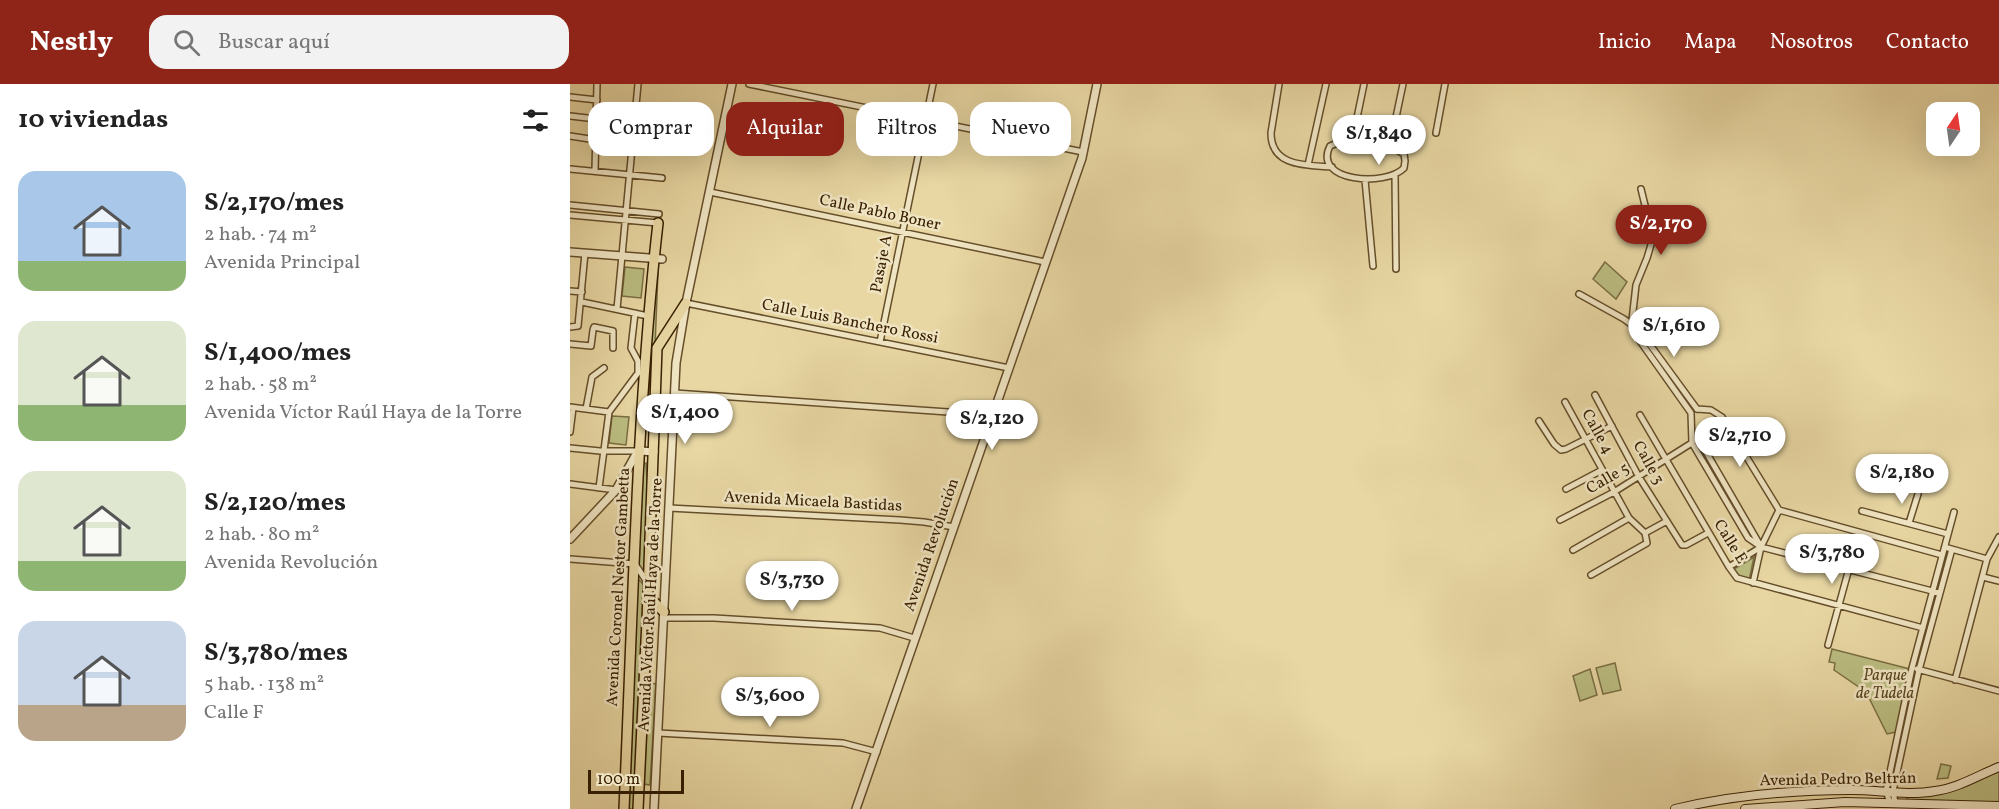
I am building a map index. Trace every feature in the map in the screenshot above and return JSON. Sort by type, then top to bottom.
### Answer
[{"type":"highway","name":"Avenida Coronel Nestor Gambetta","points":[[624,809],[648,316],[658,258],[658,219]]},
{"type":"highway","name":"Avenida Coronel Nestor Gambetta","points":[[638,809],[657,348],[686,303]]},
{"type":"highway","points":[[642,428],[648,431],[654,429]]},
{"type":"highway","points":[[640,462],[648,461],[653,464]]},
{"type":"highway","points":[[648,596],[664,615]]},
{"type":"main road","name":"Avenida Pedro Beltrán","points":[[1675,809],[1723,798],[1756,794],[1820,791],[1934,792],[1968,782],[1999,767]]},
{"type":"main road","name":"Avenida Pedro Beltrán","points":[[1745,809],[1821,803],[1999,806]]},
{"type":"street","points":[[570,97],[597,100],[597,84]]},
{"type":"street","points":[[617,309],[638,84]]},
{"type":"street","name":"Avenida Víctor Raúl Haya de la Torre","points":[[654,809],[676,363],[686,303],[732,84]]},
{"type":"street","points":[[749,84],[856,106]]},
{"type":"street","name":"Pasaje A","points":[[929,102],[933,84]]},
{"type":"street","name":"Avenida Revolución","points":[[856,809],[1083,152],[1097,84]]},
{"type":"street","points":[[1279,84],[1271,134],[1273,146],[1281,159],[1332,167]]},
{"type":"street","points":[[1308,165],[1326,84]]},
{"type":"street","points":[[1352,142],[1364,84]]},
{"type":"street","points":[[1390,146],[1403,84]]},
{"type":"street","points":[[1436,134],[1445,84]]},
{"type":"street","points":[[570,116],[588,118]]},
{"type":"street","points":[[958,127],[1083,152]]},
{"type":"street","points":[[570,136],[588,139]]},
{"type":"street","points":[[1340,142],[1352,142],[1390,146],[1404,154],[1404,168],[1395,174],[1365,180],[1335,171],[1326,153],[1329,146],[1340,142]]},
{"type":"street","points":[[595,156],[595,171]]},
{"type":"street","name":"Pasaje A","points":[[880,342],[918,156]]},
{"type":"street","points":[[570,169],[662,178]]},
{"type":"street","points":[[1395,174],[1396,269]]},
{"type":"street","points":[[1365,180],[1373,266]]},
{"type":"street","points":[[1641,189],[1653,238],[1636,285],[1633,326],[1635,334],[1691,413],[1692,443],[1748,538],[1761,546],[1940,593]]},
{"type":"street","name":"Calle Pablo Boner","points":[[710,192],[1045,262]]},
{"type":"street","points":[[570,205],[626,210],[658,219]]},
{"type":"street","points":[[570,215],[658,219]]},
{"type":"street","points":[[570,252],[658,258]]},
{"type":"street","points":[[570,327],[578,326],[585,253]]},
{"type":"street","points":[[570,291],[582,292]]},
{"type":"street","points":[[1579,294],[1640,331],[1697,409]]},
{"type":"street","points":[[582,302],[648,316]]},
{"type":"street","name":"Calle Luis Banchero Rossi","points":[[686,303],[1009,368]]},
{"type":"street","points":[[599,488],[609,412],[638,373],[638,361],[631,348],[635,313]]},
{"type":"street","points":[[570,344],[591,346],[594,327],[597,327],[613,331],[613,348]]},
{"type":"street","points":[[586,409],[592,377],[604,368]]},
{"type":"street","points":[[675,393],[991,415]]},
{"type":"street","name":"Calle 3","points":[[1595,395],[1639,477],[1682,545],[1708,533]]},
{"type":"street","name":"Calle 4","points":[[1565,402],[1629,518],[1645,534]]},
{"type":"street","points":[[570,432],[571,408],[609,412]]},
{"type":"street","points":[[1691,413],[1697,409],[1711,410],[1722,417],[1779,510],[1942,555]]},
{"type":"street","name":"Calle E","points":[[1640,415],[1728,567],[1737,578],[1923,628]]},
{"type":"street","points":[[1539,421],[1554,444],[1561,450],[1612,426]]},
{"type":"street","points":[[1693,429],[1761,546]]},
{"type":"street","name":"Calle 5","points":[[1560,520],[1614,492],[1698,439]]},
{"type":"street","points":[[570,448],[654,452]]},
{"type":"street","points":[[571,536],[616,490],[635,456],[641,451]]},
{"type":"street","points":[[1566,489],[1602,470]]},
{"type":"street","points":[[570,484],[616,490]]},
{"type":"street","points":[[1909,523],[1918,494]]},
{"type":"street","name":"Avenida Micaela Bastidas","points":[[669,508],[900,520],[954,527]]},
{"type":"street","points":[[1753,584],[1761,546],[1779,510]]},
{"type":"street","points":[[1862,511],[1948,534]]},
{"type":"street","points":[[1892,803],[1889,791],[1912,668],[1954,512]]},
{"type":"street","points":[[1573,550],[1629,518]]},
{"type":"street","points":[[1591,575],[1647,543],[1645,534],[1667,521]]},
{"type":"street","points":[[1828,645],[1859,532]]},
{"type":"street","points":[[1955,680],[1987,559],[1998,539]]},
{"type":"street","points":[[1728,567],[1761,546]]},
{"type":"street","points":[[1944,547],[1987,559]]},
{"type":"street","points":[[1889,791],[1952,549]]},
{"type":"street","points":[[570,559],[635,564],[648,583]]},
{"type":"street","points":[[1983,577],[1999,581]]},
{"type":"street","points":[[664,615],[880,628],[914,638]]},
{"type":"street","points":[[1912,668],[1999,692]]},
{"type":"street","points":[[658,733],[843,743],[877,752]]},
{"type":"green space","points":[[1605,262],[1627,282],[1616,299],[1593,279]]},
{"type":"green space","points":[[625,267],[644,269],[641,298],[622,296]]},
{"type":"green space","points":[[657,271],[652,420],[650,421],[647,419],[647,391]]},
{"type":"green space","points":[[612,416],[629,417],[626,445],[609,443]]},
{"type":"green space","points":[[646,463],[648,496],[645,572],[641,572],[639,569],[643,465]]},
{"type":"green space","points":[[1754,557],[1749,581],[1738,575],[1734,569]]},
{"type":"green space","points":[[638,579],[644,585],[634,809],[627,809]]},
{"type":"green space","name":"Parque de Tudela","points":[[1832,649],[1910,669],[1896,732],[1887,734],[1866,692],[1834,670],[1835,663],[1829,662]]},
{"type":"green space","points":[[1615,663],[1621,690],[1603,694],[1596,668]]},
{"type":"green space","points":[[1590,669],[1597,695],[1580,701],[1573,676]]},
{"type":"green space","points":[[649,683],[656,684],[650,785],[644,784]]},
{"type":"green space","points":[[1941,764],[1951,766],[1948,778],[1937,779]]},
{"type":"green space","points":[[1999,770],[1999,803],[1907,801],[1907,794],[1918,795]]}]
